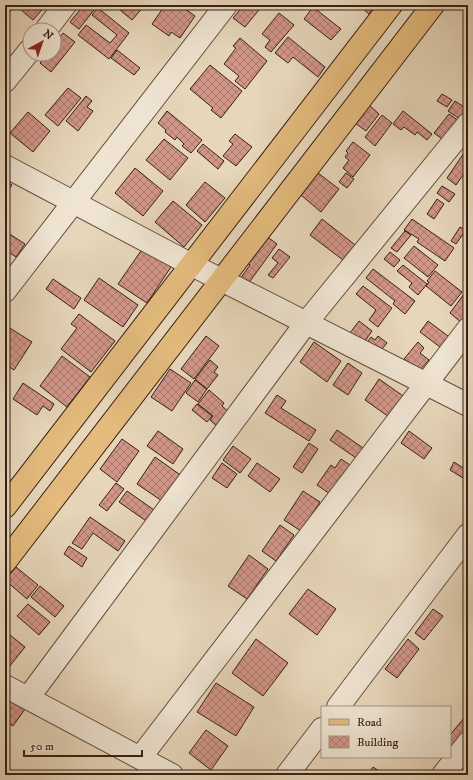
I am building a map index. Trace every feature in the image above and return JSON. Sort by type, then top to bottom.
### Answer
[{"type":"main road","points":[[5,508],[391,5]]},
{"type":"main road","points":[[5,562],[433,5]]},
{"type":"street","points":[[52,22],[65,5]]},
{"type":"street","points":[[5,291],[226,5]]},
{"type":"street","points":[[5,81],[22,60]]},
{"type":"street","points":[[28,698],[306,323],[468,124]]},
{"type":"street","points":[[5,166],[192,265],[468,406]]},
{"type":"street","points":[[140,758],[468,329]]},
{"type":"street","points":[[339,706],[468,535]]},
{"type":"street","points":[[5,686],[172,775]]},
{"type":"street","points":[[287,775],[321,730]]},
{"type":"street","points":[[443,775],[468,743]]},
{"type":"building","points":[[5,5],[12,9],[5,17]]},
{"type":"building","points":[[15,5],[46,5],[33,20]]},
{"type":"building","points":[[84,5],[98,5],[79,29],[70,22]]},
{"type":"building","points":[[114,5],[145,5],[132,20]]},
{"type":"building","points":[[165,5],[180,5],[195,16],[180,38],[171,32],[169,36],[152,24]]},
{"type":"building","points":[[244,5],[263,5],[245,27],[233,18]]},
{"type":"building","points":[[363,5],[376,5],[369,14],[361,7]]},
{"type":"building","points":[[313,7],[341,29],[331,40],[304,19]]},
{"type":"building","points":[[98,8],[129,33],[109,59],[78,35],[86,25],[110,43],[117,35],[92,15]]},
{"type":"building","points":[[279,13],[294,25],[271,52],[265,47],[270,40],[262,34]]},
{"type":"building","points":[[63,33],[75,42],[62,58]]},
{"type":"building","points":[[288,37],[325,67],[318,77],[293,57],[288,63],[275,53]]},
{"type":"building","points":[[240,38],[267,61],[245,89],[235,81],[239,76],[224,64],[236,48],[233,46]]},
{"type":"building","points":[[117,50],[140,68],[134,75],[111,58]]},
{"type":"building","points":[[5,55],[10,59],[5,66]]},
{"type":"building","points":[[41,62],[59,62],[51,72],[40,63]]},
{"type":"building","points":[[210,65],[242,91],[221,118],[211,110],[213,108],[190,89]]},
{"type":"building","points":[[68,88],[81,98],[58,126],[45,115]]},
{"type":"building","points":[[442,94],[452,100],[447,107],[437,101]]},
{"type":"building","points":[[86,96],[92,101],[87,107],[93,111],[78,131],[66,121]]},
{"type":"building","points":[[455,101],[467,109],[460,119],[448,111]]},
{"type":"building","points":[[369,105],[379,114],[366,131],[355,123]]},
{"type":"building","points":[[167,111],[202,140],[191,153],[182,146],[184,144],[177,137],[175,140],[165,132],[166,130],[158,123]]},
{"type":"building","points":[[403,111],[432,134],[427,140],[417,132],[415,135],[404,127],[401,130],[393,124]]},
{"type":"building","points":[[28,112],[50,131],[33,152],[10,133]]},
{"type":"building","points":[[449,114],[460,122],[445,141],[434,133]]},
{"type":"building","points":[[382,115],[392,123],[375,146],[365,137]]},
{"type":"building","points":[[235,134],[252,147],[236,166],[223,156],[233,144],[229,141]]},
{"type":"building","points":[[164,139],[188,158],[170,180],[146,160]]},
{"type":"building","points":[[353,142],[370,155],[353,177],[343,168],[349,160],[345,157],[348,153],[346,151]]},
{"type":"building","points":[[203,144],[224,161],[218,169],[197,151]]},
{"type":"building","points":[[466,150],[468,152],[468,168],[456,185],[447,178]]},
{"type":"building","points":[[135,168],[163,191],[143,216],[115,193]]},
{"type":"building","points":[[318,173],[339,189],[321,212],[301,195]]},
{"type":"building","points":[[346,173],[354,179],[347,188],[339,182]]},
{"type":"building","points":[[5,180],[12,185],[5,195]]},
{"type":"building","points":[[205,182],[225,198],[205,222],[186,205]]},
{"type":"building","points":[[442,186],[455,194],[449,202],[437,193]]},
{"type":"building","points":[[437,199],[444,204],[434,219],[427,214]]},
{"type":"building","points":[[173,201],[202,225],[184,247],[155,222]]},
{"type":"building","points":[[322,219],[359,248],[347,263],[310,235]]},
{"type":"building","points":[[412,219],[454,248],[445,261],[417,242],[419,239],[404,230]]},
{"type":"building","points":[[460,227],[466,230],[456,244],[451,241]]},
{"type":"building","points":[[5,231],[25,244],[16,257],[5,250]]},
{"type":"building","points":[[405,231],[411,235],[397,252],[391,248]]},
{"type":"building","points":[[262,233],[277,244],[248,284],[240,279],[250,265],[248,263]]},
{"type":"building","points":[[414,246],[438,265],[428,277],[404,258]]},
{"type":"building","points":[[143,248],[171,267],[147,303],[118,284]]},
{"type":"building","points":[[279,249],[290,257],[273,278],[268,275],[278,263],[272,258]]},
{"type":"building","points":[[390,252],[400,260],[394,267],[384,259]]},
{"type":"building","points":[[403,265],[427,284],[418,295],[409,287],[412,283],[397,271]]},
{"type":"building","points":[[373,269],[415,301],[405,314],[393,304],[395,301],[366,278]]},
{"type":"building","points":[[435,271],[462,292],[451,306],[426,286],[429,282],[427,281]]},
{"type":"building","points":[[99,278],[138,305],[123,327],[84,300]]},
{"type":"building","points":[[53,279],[81,298],[74,309],[46,289]]},
{"type":"building","points":[[363,286],[392,308],[378,327],[369,320],[376,310],[356,294]]},
{"type":"building","points":[[464,294],[468,297],[468,315],[462,323],[450,313]]},
{"type":"building","points":[[79,314],[115,341],[91,372],[61,349],[77,328],[71,324]]},
{"type":"building","points":[[359,321],[372,331],[363,344],[350,333]]},
{"type":"building","points":[[428,321],[452,339],[444,350],[420,332]]},
{"type":"building","points":[[5,325],[32,342],[14,370],[5,364]]},
{"type":"building","points":[[206,336],[219,346],[194,379],[181,369]]},
{"type":"building","points":[[378,336],[387,343],[378,354],[365,345],[371,337],[375,340]]},
{"type":"building","points":[[314,342],[341,361],[327,382],[300,362]]},
{"type":"building","points":[[418,342],[424,348],[420,353],[429,360],[419,371],[404,359]]},
{"type":"building","points":[[62,356],[90,377],[67,407],[40,386]]},
{"type":"building","points":[[210,360],[218,367],[214,372],[218,375],[207,389],[195,379]]},
{"type":"building","points":[[348,363],[362,373],[348,395],[333,385]]},
{"type":"building","points":[[170,369],[191,383],[172,411],[151,397]]},
{"type":"building","points":[[379,379],[406,398],[392,419],[365,400]]},
{"type":"building","points":[[195,380],[207,389],[198,402],[186,393]]},
{"type":"building","points":[[23,383],[54,404],[50,411],[43,406],[37,415],[13,399]]},
{"type":"building","points":[[209,390],[224,403],[222,406],[232,415],[220,429],[210,420],[213,416],[198,404]]},
{"type":"building","points":[[277,395],[286,401],[281,408],[316,430],[309,441],[265,413]]},
{"type":"building","points":[[197,404],[212,416],[207,422],[192,410]]},
{"type":"building","points":[[337,430],[366,450],[359,460],[330,440]]},
{"type":"building","points":[[158,431],[183,449],[173,464],[147,446]]},
{"type":"building","points":[[409,431],[432,448],[424,459],[401,443]]},
{"type":"building","points":[[122,439],[139,451],[117,482],[100,469]]},
{"type":"building","points":[[309,443],[318,449],[302,473],[293,467]]},
{"type":"building","points":[[233,446],[251,459],[240,473],[223,460]]},
{"type":"building","points":[[155,457],[186,479],[168,505],[137,484]]},
{"type":"building","points":[[341,459],[353,467],[333,496],[317,485],[331,465],[335,468]]},
{"type":"building","points":[[454,462],[468,471],[468,481],[450,470]]},
{"type":"building","points":[[222,463],[237,474],[227,488],[212,478]]},
{"type":"building","points":[[257,463],[280,479],[270,492],[248,476]]},
{"type":"building","points":[[116,483],[124,489],[107,511],[99,505]]},
{"type":"building","points":[[127,491],[157,512],[149,523],[119,502]]},
{"type":"building","points":[[303,491],[320,502],[301,531],[284,520]]},
{"type":"building","points":[[90,517],[125,541],[118,551],[93,533],[82,549],[72,543]]},
{"type":"building","points":[[280,525],[294,535],[276,561],[262,551]]},
{"type":"building","points":[[69,546],[87,558],[82,567],[64,554]]},
{"type":"building","points":[[249,555],[268,569],[247,599],[228,586]]},
{"type":"building","points":[[16,567],[38,585],[27,599],[5,580]]},
{"type":"building","points":[[40,586],[64,606],[55,617],[31,597]]},
{"type":"building","points":[[308,589],[336,609],[317,635],[289,614]]},
{"type":"building","points":[[28,604],[50,622],[39,635],[17,616]]},
{"type":"building","points":[[433,609],[443,616],[424,640],[415,633]]},
{"type":"building","points":[[10,635],[25,647],[9,667],[5,664],[5,640]]},
{"type":"building","points":[[256,639],[288,663],[263,696],[232,673]]},
{"type":"building","points":[[408,639],[419,649],[397,678],[385,669]]},
{"type":"building","points":[[216,683],[254,707],[236,736],[197,712]]},
{"type":"building","points":[[5,696],[25,709],[13,726],[5,721]]},
{"type":"building","points":[[464,718],[468,721],[468,728],[451,749],[451,734]]},
{"type":"building","points":[[206,730],[228,746],[211,770],[189,753]]},
{"type":"building","points":[[373,767],[385,775],[368,775]]}]
